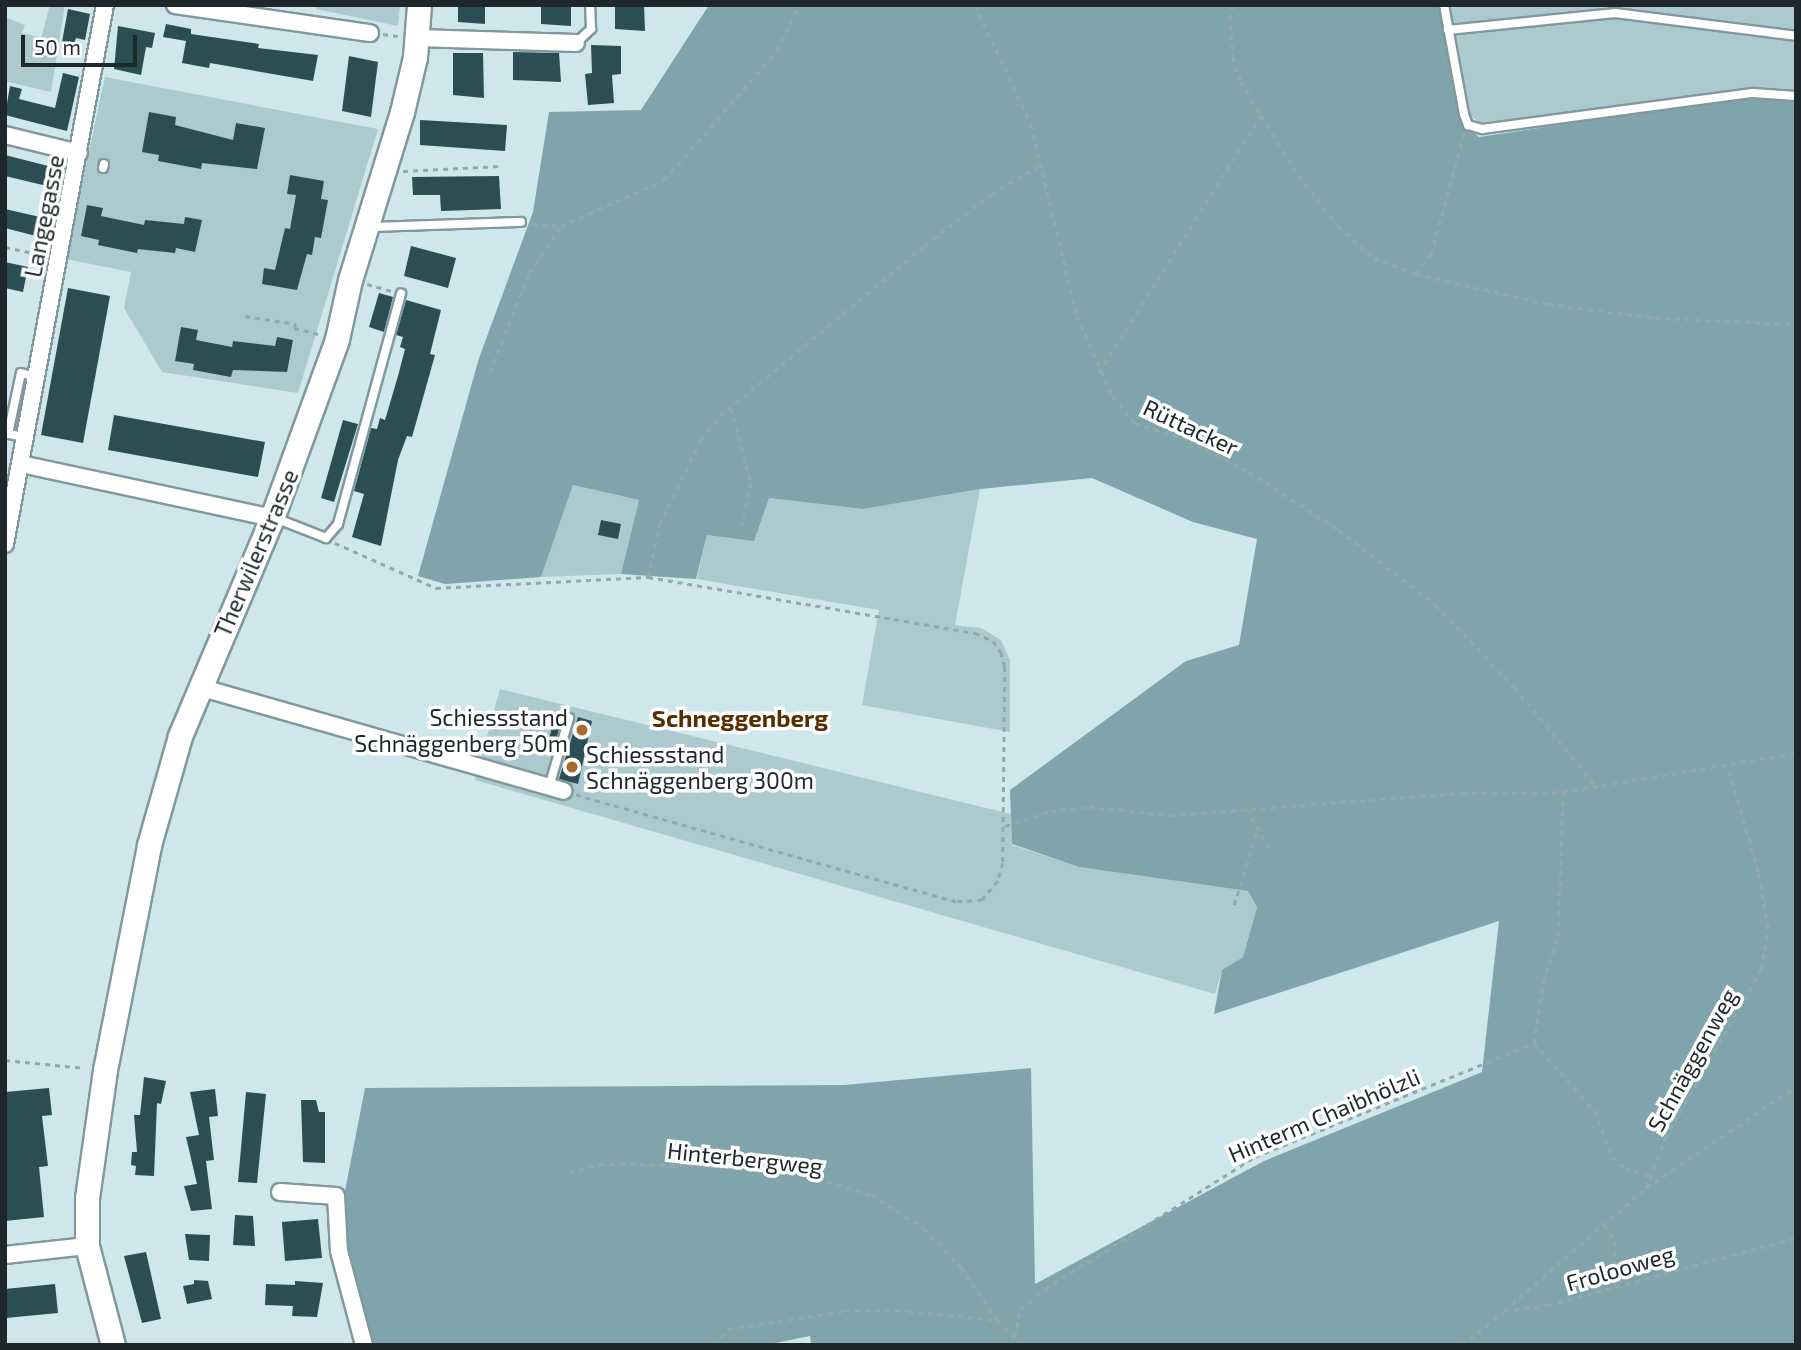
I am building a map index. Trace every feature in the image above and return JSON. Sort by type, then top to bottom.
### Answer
[{"type":"main road","name":"Therwilerstrasse","points":[[113,1345],[88,1246],[88,1188],[106,1070],[161,798],[199,687],[272,518],[337,339],[350,280],[386,172],[417,37],[419,5]]},
{"type":"street","name":"Langegasse","points":[[5,544],[105,5]]},
{"type":"street","points":[[175,5],[370,33]]},
{"type":"street","points":[[417,37],[576,43]]},
{"type":"street","points":[[5,135],[79,153]]},
{"type":"street","points":[[21,464],[272,518]]},
{"type":"street","points":[[199,687],[556,789]]},
{"type":"street","points":[[280,1192],[337,1196],[339,1251],[364,1345]]},
{"type":"street","points":[[5,1255],[88,1246]]},
{"type":"lane","points":[[576,43],[591,29],[590,5]]},
{"type":"lane","points":[[1444,5],[1468,125],[1482,129],[1753,93],[1796,96]]},
{"type":"lane","points":[[1448,30],[1615,13],[1796,36]]},
{"type":"lane","points":[[367,227],[521,222]]},
{"type":"lane","points":[[272,518],[326,538],[338,524],[401,293]]},
{"type":"lane","points":[[556,789],[569,718]]},
{"type":"path","points":[[521,222],[561,226],[664,180],[777,51],[799,5]]},
{"type":"path","name":"Rüttacker","points":[[975,5],[1031,124],[1077,316],[1099,373],[1135,423],[1189,440],[1250,472],[1339,530],[1436,605],[1514,687],[1598,788]]},
{"type":"path","points":[[1234,5],[1230,15],[1233,57],[1261,115],[1293,167],[1338,226],[1374,258],[1416,274],[1548,304],[1655,318],[1796,324]]},
{"type":"path","points":[[370,33],[417,37]]},
{"type":"path","points":[[1099,373],[1261,115]]},
{"type":"path","points":[[1416,274],[1431,254],[1457,147],[1468,125]]},
{"type":"path","points":[[648,577],[659,525],[701,439],[731,408],[925,245],[991,194],[1042,163]]},
{"type":"path","points":[[386,172],[501,166]]},
{"type":"path","points":[[490,372],[529,273],[561,226]]},
{"type":"path","points":[[31,253],[34,242]]},
{"type":"path","points":[[5,247],[59,259]]},
{"type":"path","points":[[350,280],[401,293]]},
{"type":"path","points":[[245,316],[296,324],[294,328],[337,339]]},
{"type":"path","points":[[731,408],[751,483],[742,525]]},
{"type":"path","points":[[326,538],[436,588],[648,577],[927,624],[993,641],[1005,667],[1004,826],[998,881],[991,893],[970,904],[556,789]]},
{"type":"path","points":[[1004,826],[1051,811],[1089,807],[1171,815],[1462,793],[1563,792],[1728,766],[1796,752]]},
{"type":"path","name":"Schnäggenweg","points":[[1504,1311],[1646,1188],[1665,1139],[1722,1042],[1767,949],[1768,928],[1758,872],[1728,766]]},
{"type":"path","points":[[1563,792],[1558,936],[1544,982],[1534,1043],[1595,1111],[1612,1157],[1625,1168],[1651,1177]]},
{"type":"path","points":[[1247,809],[1270,849]]},
{"type":"path","points":[[1234,905],[1258,828]]},
{"type":"path","name":"Hinterm Chaibhölzli","points":[[1015,1337],[1020,1309],[1045,1289],[1255,1157],[1534,1043]]},
{"type":"path","points":[[5,1060],[106,1070]]},
{"type":"path","points":[[1646,1188],[1796,1087]]},
{"type":"path","name":"Hinterbergweg","points":[[569,1172],[600,1164],[698,1165],[808,1176],[871,1195],[924,1228],[961,1267],[997,1320],[1021,1345]]},
{"type":"path","points":[[1604,1225],[1615,1241],[1615,1268],[1622,1283]]},
{"type":"path","name":"Frolooweg","points":[[1504,1311],[1548,1305],[1796,1238]]},
{"type":"path","points":[[714,1345],[729,1329],[784,1317],[845,1311],[908,1311],[997,1320]]},
{"type":"path","points":[[1462,1345],[1504,1311]]},
{"type":"shaded area","points":[[50,5],[65,5],[51,92],[5,81],[5,17],[25,25],[22,33],[41,38]]},
{"type":"shaded area","points":[[317,5],[400,5],[398,26],[316,9]]},
{"type":"shaded area","points":[[709,5],[1439,5],[1460,121],[1479,137],[1757,95],[1796,100],[1796,1345],[811,1345],[810,1336],[765,1345],[373,1345],[347,1249],[344,1196],[365,1088],[844,1085],[1031,1068],[1035,1284],[1264,1161],[1482,1072],[1499,921],[1214,1014],[1222,970],[1243,957],[1257,907],[1248,891],[1079,867],[1012,844],[1010,790],[1186,661],[1239,645],[1257,539],[1193,522],[1092,478],[980,489],[863,509],[769,498],[754,541],[707,535],[696,579],[621,574],[639,500],[573,485],[541,577],[445,584],[418,576],[479,358],[533,212],[549,112],[641,110]]},
{"type":"shaded area","points":[[1449,5],[1796,5],[1796,92],[1753,88],[1495,124],[1479,122],[1467,113]]},
{"type":"shaded area","points":[[105,77],[378,129],[298,393],[162,372],[124,308],[131,272],[66,259]]},
{"type":"shaded area","points":[[573,485],[639,500],[621,574],[541,577]]},
{"type":"shaded area","points":[[980,489],[955,625],[981,628],[1001,640],[1010,660],[1010,732],[862,705],[879,610],[697,579],[707,535],[769,498],[863,509]]},
{"type":"shaded area","points":[[500,689],[1011,814],[1012,845],[1079,867],[1248,891],[1257,906],[1243,957],[1222,970],[1215,994],[475,780]]},
{"type":"building","points":[[458,5],[485,5],[485,24],[458,22]]},
{"type":"building","points":[[541,5],[571,5],[571,26],[541,24]]},
{"type":"building","points":[[615,5],[644,5],[645,31],[615,29]]},
{"type":"building","points":[[68,9],[90,14],[85,40],[76,38],[74,44],[62,42]]},
{"type":"building","points":[[166,24],[191,29],[191,34],[259,44],[258,48],[318,55],[313,81],[210,63],[209,68],[182,63],[186,41],[163,37]]},
{"type":"building","points":[[118,26],[155,33],[152,48],[146,47],[141,75],[114,69]]},
{"type":"building","points":[[591,45],[621,46],[621,74],[612,75],[614,103],[588,105],[585,74],[592,73]]},
{"type":"building","points":[[513,52],[559,53],[561,82],[513,80]]},
{"type":"building","points":[[453,53],[483,53],[484,98],[453,95]]},
{"type":"building","points":[[349,56],[378,62],[371,117],[342,111]]},
{"type":"building","points":[[63,73],[79,77],[67,131],[5,115],[10,86],[22,89],[19,99],[55,108]]},
{"type":"building","points":[[149,112],[176,117],[175,125],[233,140],[236,123],[265,128],[257,169],[202,163],[201,169],[158,161],[159,155],[142,152]]},
{"type":"building","points":[[420,120],[507,125],[505,151],[420,145]]},
{"type":"building","points":[[5,155],[52,167],[47,186],[5,176]]},
{"type":"building","points":[[290,175],[324,181],[321,199],[328,200],[321,238],[315,237],[312,255],[307,254],[297,290],[262,284],[264,268],[275,270],[285,228],[290,229],[296,195],[287,194]]},
{"type":"building","points":[[499,176],[501,209],[441,211],[440,195],[413,195],[412,177]]},
{"type":"building","points":[[87,205],[103,208],[101,216],[144,225],[145,220],[184,224],[185,217],[202,220],[195,252],[176,248],[175,253],[138,249],[137,253],[98,245],[99,240],[81,236]]},
{"type":"building","points":[[5,209],[40,217],[36,236],[5,228]]},
{"type":"building","points":[[411,246],[456,258],[448,288],[404,276]]},
{"type":"building","points":[[5,262],[28,267],[23,292],[5,288]]},
{"type":"building","points":[[68,288],[110,296],[83,443],[41,435]]},
{"type":"building","points":[[379,293],[393,297],[384,332],[369,327]]},
{"type":"building","points":[[406,300],[441,310],[430,354],[435,355],[412,437],[407,436],[398,460],[381,546],[352,537],[364,494],[354,491],[371,428],[377,429],[380,418],[385,420],[398,376],[405,349],[400,347],[403,337],[396,335]]},
{"type":"building","points":[[181,327],[198,330],[196,340],[232,347],[233,341],[275,346],[277,337],[293,340],[287,372],[233,370],[231,377],[193,370],[194,364],[175,361]]},
{"type":"building","points":[[114,415],[265,442],[258,477],[108,450]]},
{"type":"building","points":[[343,420],[358,424],[334,502],[321,498]]},
{"type":"building","points":[[601,520],[621,524],[618,539],[598,535]]},
{"type":"building","points":[[578,717],[592,721],[578,784],[559,779]]},
{"type":"building","points":[[554,719],[561,721],[556,741],[549,739]]},
{"type":"building","points":[[144,1077],[166,1081],[161,1104],[157,1103],[154,1176],[135,1175],[136,1166],[131,1165],[132,1152],[137,1152],[134,1115],[140,1115]]},
{"type":"building","points":[[49,1088],[52,1115],[42,1116],[48,1166],[39,1167],[44,1217],[5,1221],[5,1092]]},
{"type":"building","points":[[215,1089],[218,1116],[209,1117],[214,1160],[206,1161],[212,1209],[191,1211],[184,1186],[197,1184],[186,1137],[199,1135],[190,1092]]},
{"type":"building","points":[[246,1092],[266,1094],[257,1183],[238,1182]]},
{"type":"building","points":[[301,1100],[316,1100],[319,1112],[325,1112],[325,1163],[303,1162]]},
{"type":"building","points":[[235,1215],[253,1216],[255,1246],[233,1245]]},
{"type":"building","points":[[318,1219],[322,1258],[285,1261],[282,1222]]},
{"type":"building","points":[[185,1234],[210,1235],[209,1261],[189,1260]]},
{"type":"building","points":[[146,1252],[161,1319],[142,1323],[124,1256]]},
{"type":"building","points":[[194,1280],[208,1281],[212,1299],[187,1304],[183,1286],[194,1284]]},
{"type":"building","points":[[295,1281],[323,1283],[317,1317],[292,1316],[293,1306],[265,1305],[266,1284],[295,1285]]},
{"type":"building","points":[[55,1284],[58,1313],[6,1318],[5,1289]]},
{"type":"place","name":"Schiessstand Schnäggenberg 50m","points":[[582,730]]},
{"type":"place","name":"Schiessstand Schnäggenberg 300m","points":[[572,767]]},
{"type":"district","name":"Schneggenberg","points":[[740,718]]}]
